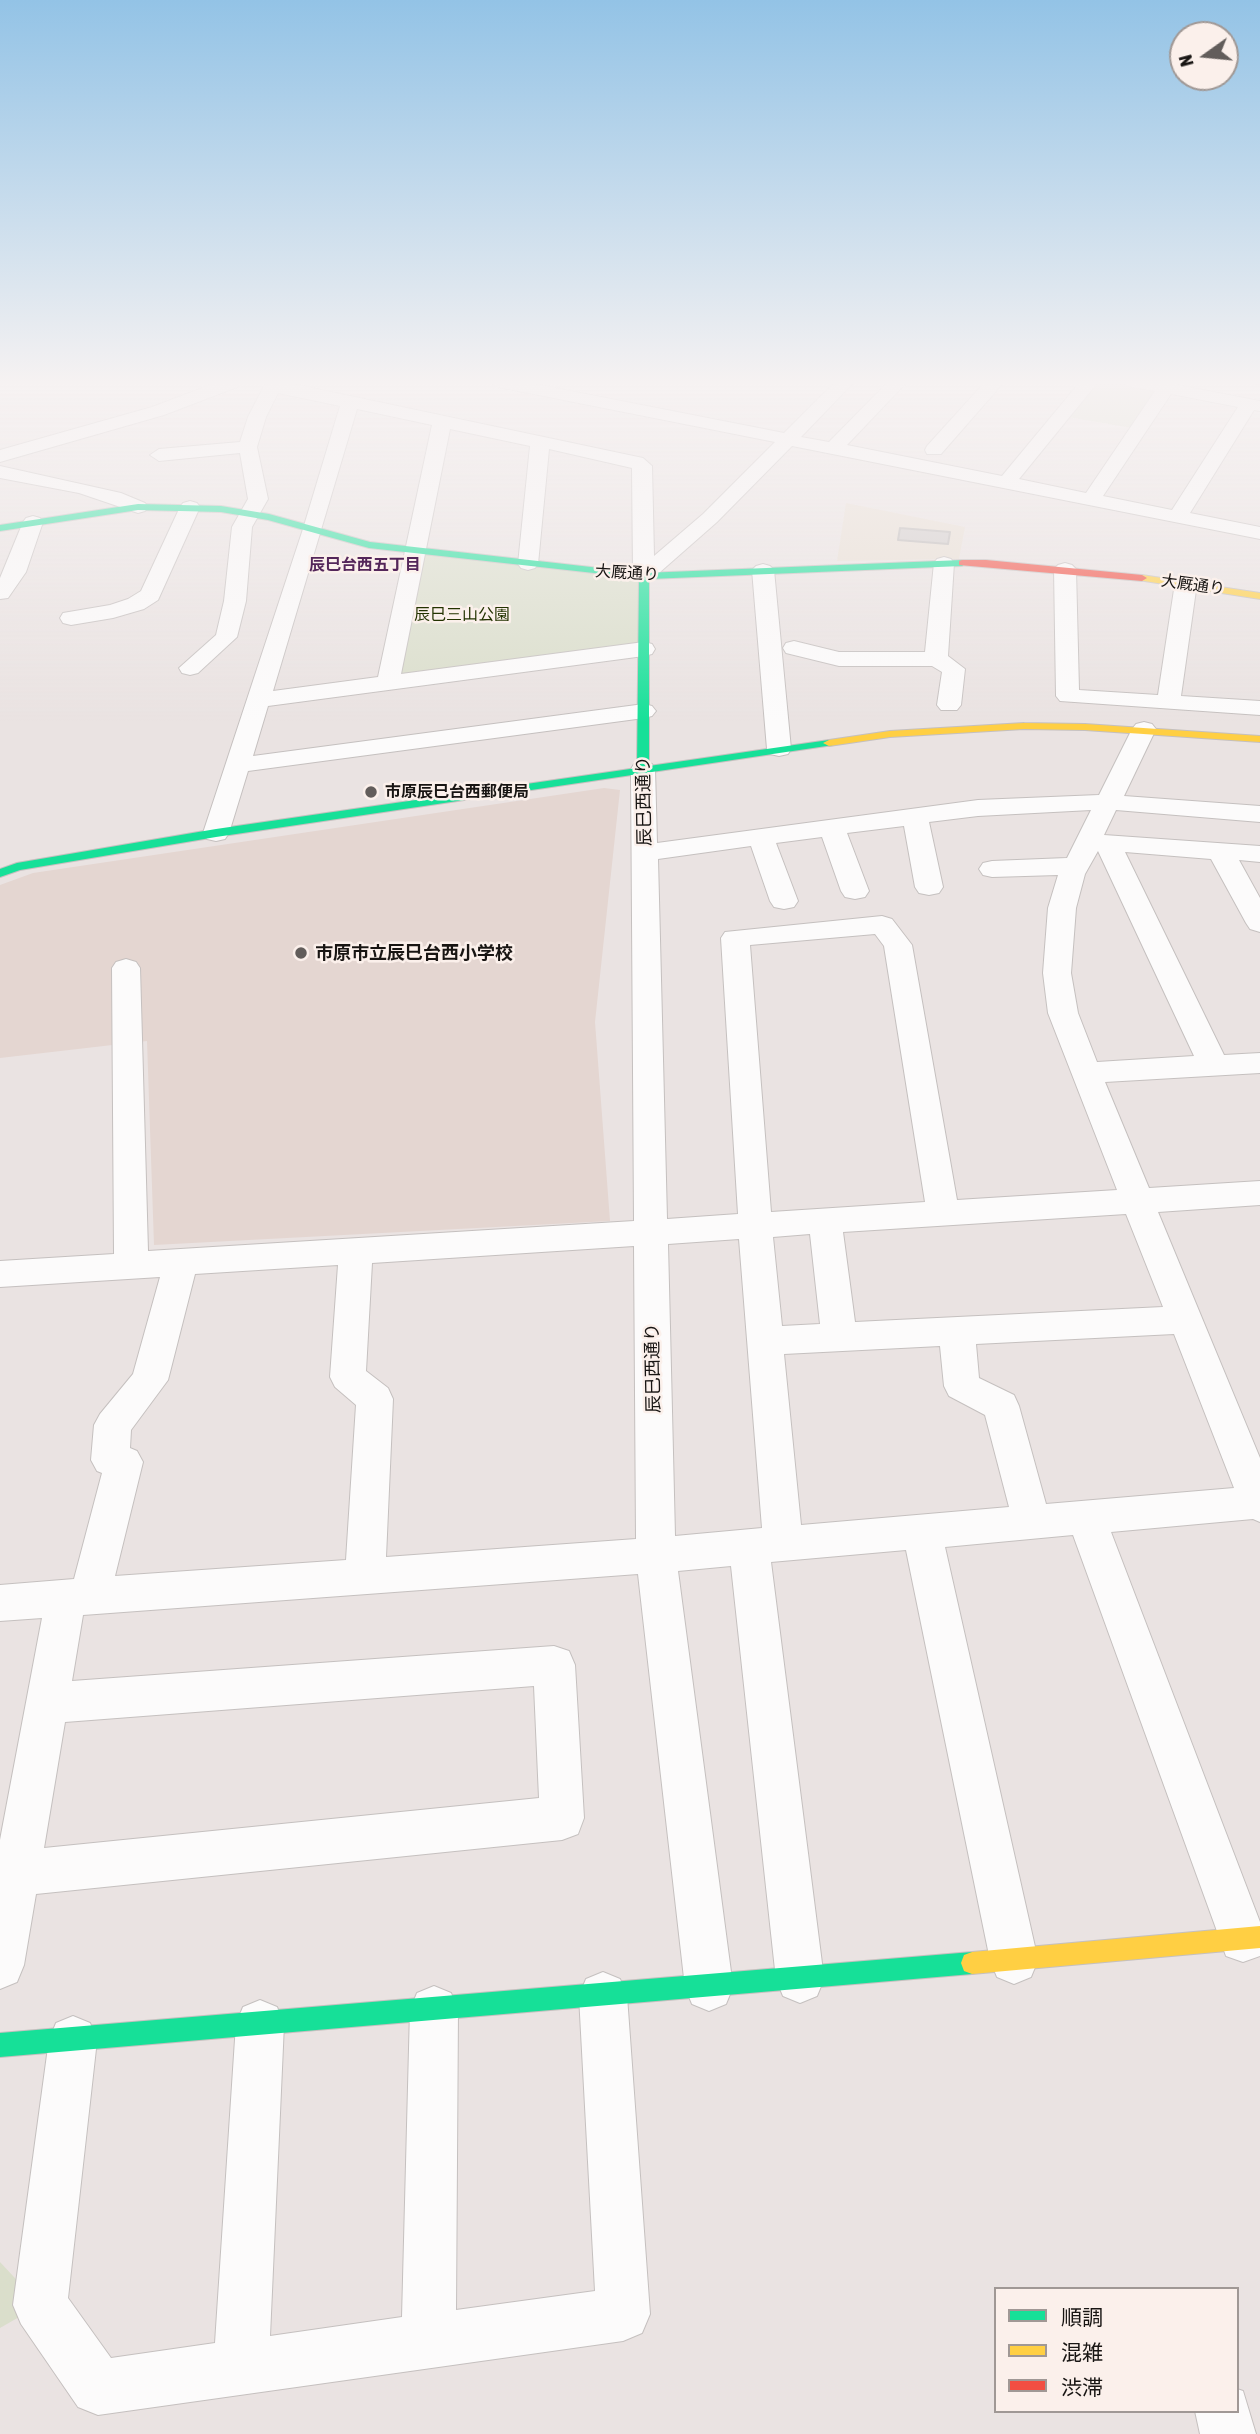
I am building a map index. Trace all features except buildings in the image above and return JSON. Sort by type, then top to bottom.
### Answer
[{"type":"street","points":[[109,496],[138,507]]},
{"type":"street","points":[[190,668],[226,637],[235,601],[242,527],[257,496]]},
{"type":"street","points":[[216,833],[323,496]]},
{"type":"street","points":[[387,683],[427,496]]},
{"type":"street","points":[[528,564],[535,496]]},
{"type":"street","points":[[643,496],[644,576]]},
{"type":"street","points":[[644,576],[732,496]]},
{"type":"street","points":[[1074,496],[1260,533]]},
{"type":"street","points":[[1091,499],[1093,496]]},
{"type":"street","points":[[1178,516],[1190,496],[1214,500]]},
{"type":"street","name":"大厩通り","points":[[0,528],[138,507],[190,508],[250,512],[369,545],[644,576],[944,563],[1065,569],[1186,583],[1260,596]]},
{"type":"street","points":[[71,618],[113,611],[136,604],[150,595],[190,508]]},
{"type":"street","points":[[0,593],[15,572],[33,522]]},
{"type":"street","points":[[936,659],[944,563]]},
{"type":"street","points":[[1065,569],[1068,696],[1260,708]]},
{"type":"street","points":[[763,570],[779,749]]},
{"type":"street","name":"辰巳西通り","points":[[644,576],[644,853],[656,1555],[709,1987]]},
{"type":"street","points":[[1169,701],[1186,583]]},
{"type":"street","points":[[794,648],[839,659],[936,659],[954,669],[949,705]]},
{"type":"street","points":[[260,699],[644,649]]},
{"type":"street","points":[[239,765],[643,711]]},
{"type":"street","points":[[0,873],[17,867],[216,833],[779,749],[931,730],[1024,726],[1144,729],[1260,739]]},
{"type":"street","points":[[0,1603],[656,1555],[1260,1503],[1063,1013],[1057,973],[1062,908],[1091,850],[1108,802],[1144,729]]},
{"type":"street","points":[[644,853],[978,808],[1108,802],[1260,814]]},
{"type":"street","points":[[915,817],[929,887]]},
{"type":"street","points":[[832,827],[855,891]]},
{"type":"street","points":[[761,837],[784,901]]},
{"type":"street","points":[[1091,850],[1214,1066]]},
{"type":"street","points":[[992,869],[1091,850],[1220,850],[1260,854]]},
{"type":"street","points":[[1220,850],[1260,923]]},
{"type":"street","points":[[800,1979],[766,1546],[765,1341],[735,938],[882,925],[898,945],[943,1213]]},
{"type":"street","points":[[126,968],[131,1265]]},
{"type":"street","points":[[1086,1073],[1260,1063]]},
{"type":"street","points":[[0,1274],[1260,1193]]},
{"type":"street","points":[[825,1221],[839,1338]]},
{"type":"street","points":[[356,1251],[348,1377],[375,1399],[365,1576]]},
{"type":"street","points":[[0,1965],[47,1703],[78,1597],[124,1462],[110,1460],[113,1425],[150,1380],[181,1262]]},
{"type":"street","points":[[765,1341],[1185,1320]]},
{"type":"street","points":[[957,1332],[962,1386],[1001,1406],[1032,1522]]},
{"type":"street","points":[[0,2045],[709,1987],[1252,1938],[1086,1518]]},
{"type":"street","points":[[922,1532],[1014,1960]]},
{"type":"street","points":[[17,1873],[562,1818],[554,1665],[47,1703]]},
{"type":"street","points":[[73,2039],[40,2305],[98,2387],[623,2314],[603,1996]]},
{"type":"street","points":[[429,2340],[434,2010]]},
{"type":"street","points":[[242,2367],[260,2024]]},
{"type":"street","points":[[1223,2413],[1228,2434]]},
{"type":"shaded area","points":[[846,503],[965,527],[959,559],[837,561]]},
{"type":"shaded area","name":"市原市立辰巳台西小学校","points":[[604,788],[620,790],[595,1022],[610,1221],[154,1245],[147,1041],[0,1058],[0,885],[33,873]]},
{"type":"green space","name":"辰巳三山公園","points":[[415,551],[644,576],[644,649],[388,683]]},
{"type":"green space","points":[[0,2262],[40,2305],[0,2328]]},
{"type":"traffic: fast","points":[[0,528],[138,507],[221,509],[269,517],[369,545],[644,576],[962,563]]},
{"type":"traffic: fast","points":[[643,769],[644,576]]},
{"type":"traffic: fast","points":[[0,873],[17,867],[216,833],[829,743]]},
{"type":"traffic: fast","points":[[0,2045],[972,1963]]},
{"type":"traffic: slow","points":[[1142,578],[1260,596]]},
{"type":"traffic: slow","points":[[829,743],[890,734],[1024,726],[1085,727],[1260,739]]},
{"type":"traffic: slow","points":[[972,1963],[1260,1937]]},
{"type":"traffic: jam","points":[[962,563],[1142,578]]},
{"type":"place","name":"市原辰巳台西郵便局","points":[[371,792]]},
{"type":"place","name":"市原市立辰巳台西小学校","points":[[301,953]]},
{"type":"district","name":"辰巳台西五丁目","points":[[365,565]]}]
